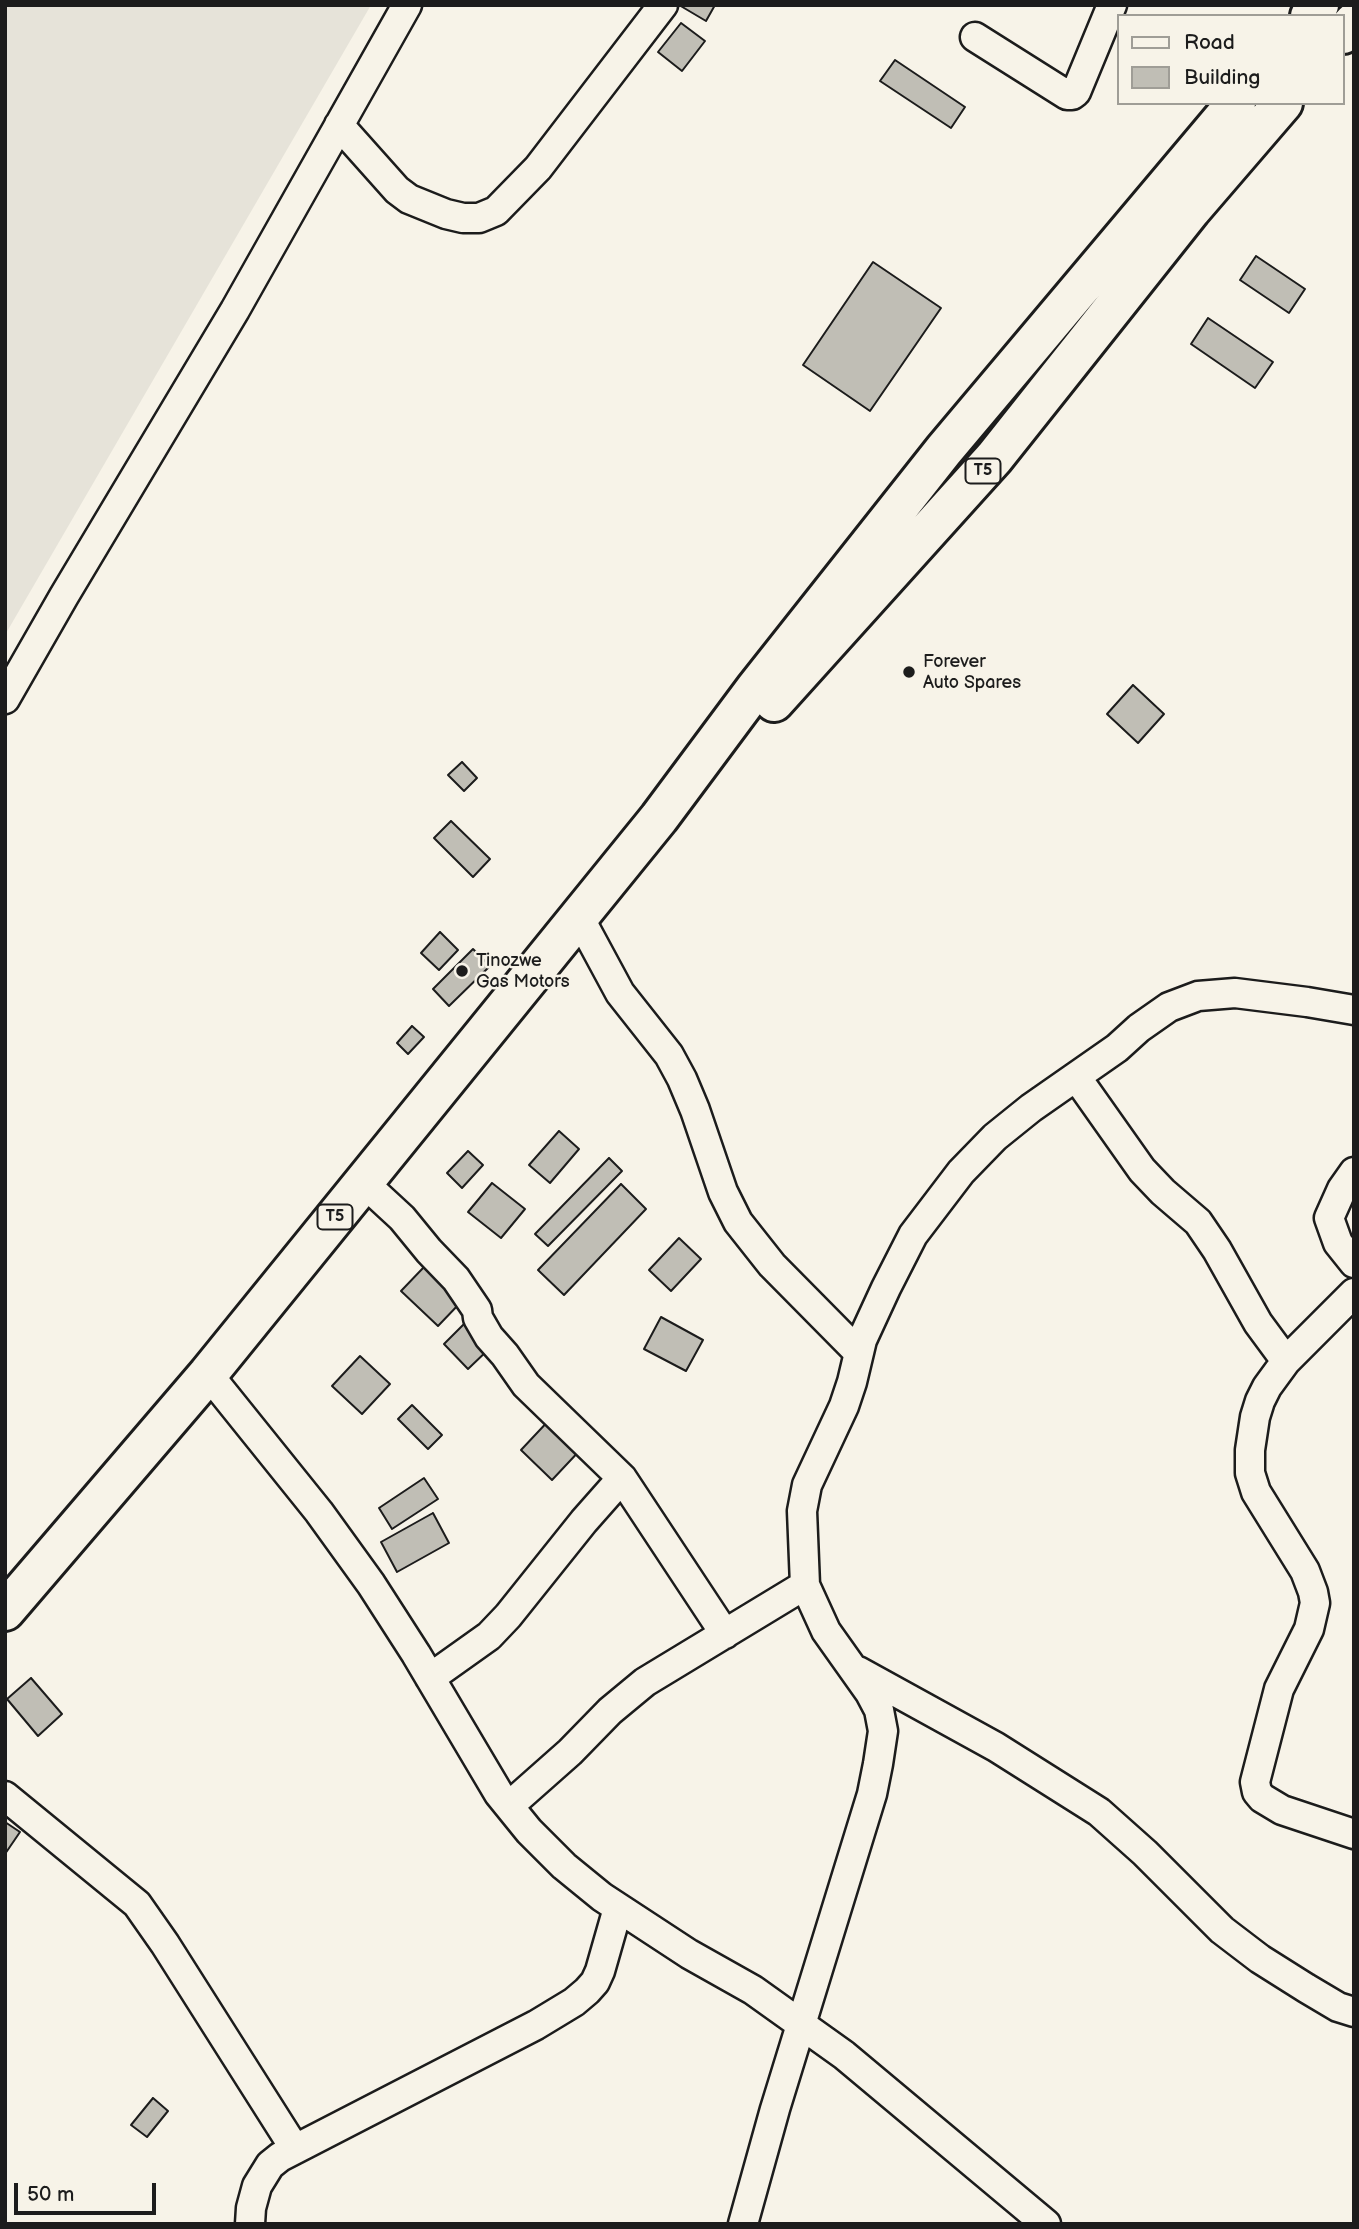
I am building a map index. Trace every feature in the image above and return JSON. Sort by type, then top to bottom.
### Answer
[{"type":"highway","name":"T5","points":[[5,1611],[208,1374],[659,818],[755,689],[944,450],[1234,105]]},
{"type":"highway","name":"T5","points":[[659,818],[785,690],[994,458],[1191,210],[1281,105]]},
{"type":"street","points":[[5,699],[235,310],[407,5]]},
{"type":"street","points":[[339,125],[409,200],[446,215],[479,218],[496,211],[538,168],[663,5]]},
{"type":"street","points":[[975,37],[1072,95],[1076,92],[1112,5]]},
{"type":"street","points":[[579,917],[620,993],[669,1055],[682,1079],[723,1192],[738,1222],[772,1265],[858,1352]]},
{"type":"street","points":[[743,2224],[801,2023],[872,1794],[878,1764],[883,1731],[879,1710],[826,1631],[805,1585],[802,1511],[815,1463],[844,1406],[858,1352],[886,1288],[913,1235],[961,1172],[995,1137],[1169,1007],[1198,996],[1235,993],[1354,1010]]},
{"type":"street","points":[[1077,1078],[1142,1170],[1198,1222],[1258,1323],[1286,1361]]},
{"type":"street","points":[[1354,1172],[1342,1189],[1329,1218],[1338,1243],[1354,1263]]},
{"type":"street","points":[[363,1182],[402,1218],[456,1279],[477,1310],[478,1318],[489,1337],[526,1385],[622,1478],[725,1634]]},
{"type":"street","points":[[1354,1293],[1286,1361],[1267,1387],[1255,1417],[1250,1450],[1250,1473],[1256,1492],[1305,1571],[1315,1603],[1309,1629],[1279,1689],[1255,1782],[1257,1792],[1282,1810],[1354,1834]]},
{"type":"street","points":[[208,1374],[327,1522],[371,1584],[499,1794],[564,1866],[618,1908],[689,1954],[753,1990],[801,2023],[844,2055],[1046,2224]]},
{"type":"street","points":[[430,1678],[489,1636],[622,1478]]},
{"type":"street","points":[[509,1806],[645,1682],[805,1585]]},
{"type":"street","points":[[852,1668],[996,1747],[1099,1812],[1145,1853],[1222,1930],[1260,1959],[1306,1988],[1338,2007],[1354,2012]]},
{"type":"street","points":[[5,1796],[137,1904],[166,1944],[295,2149]]},
{"type":"street","points":[[250,2224],[254,2197],[264,2173],[280,2157],[456,2068],[574,2002],[595,1982],[618,1908]]},
{"type":"shaded area","points":[[5,5],[371,5],[5,635]]},
{"type":"building","points":[[679,5],[715,5],[706,21]]},
{"type":"building","points":[[681,23],[705,41],[682,71],[658,52]]},
{"type":"building","points":[[895,60],[965,107],[951,128],[880,81]]},
{"type":"building","points":[[1256,256],[1305,289],[1289,313],[1240,280]]},
{"type":"building","points":[[873,262],[941,308],[870,411],[803,365]]},
{"type":"building","points":[[1208,318],[1273,362],[1255,388],[1191,344]]},
{"type":"building","points":[[1133,685],[1164,714],[1138,743],[1107,714]]},
{"type":"building","points":[[462,762],[477,778],[464,791],[448,775]]},
{"type":"building","points":[[451,821],[490,859],[473,877],[434,838]]},
{"type":"building","points":[[440,932],[458,950],[439,970],[421,953]]},
{"type":"building","points":[[473,949],[490,966],[449,1006],[433,989]]},
{"type":"building","points":[[412,1026],[424,1037],[408,1054],[397,1043]]},
{"type":"building","points":[[559,1131],[579,1149],[550,1183],[529,1165]]},
{"type":"building","points":[[468,1151],[483,1165],[462,1188],[447,1173]]},
{"type":"building","points":[[609,1158],[622,1171],[548,1246],[535,1234]]},
{"type":"building","points":[[492,1183],[525,1209],[501,1238],[468,1212]]},
{"type":"building","points":[[621,1184],[646,1209],[564,1295],[538,1270]]},
{"type":"building","points":[[679,1238],[701,1259],[671,1291],[649,1270]]},
{"type":"building","points":[[424,1267],[461,1302],[438,1326],[401,1291]]},
{"type":"building","points":[[661,1317],[703,1340],[686,1371],[644,1349]]},
{"type":"building","points":[[466,1322],[491,1347],[468,1369],[444,1344]]},
{"type":"building","points":[[360,1356],[390,1384],[362,1414],[332,1386]]},
{"type":"building","points":[[412,1405],[442,1435],[428,1449],[398,1419]]},
{"type":"building","points":[[552,1417],[583,1447],[552,1480],[521,1450]]},
{"type":"building","points":[[424,1478],[438,1499],[392,1529],[379,1508]]},
{"type":"building","points":[[433,1513],[449,1543],[397,1572],[381,1542]]},
{"type":"building","points":[[31,1678],[62,1714],[38,1736],[7,1699]]},
{"type":"building","points":[[5,1822],[20,1832],[5,1854]]},
{"type":"building","points":[[153,2098],[168,2111],[147,2137],[131,2125]]},
{"type":"place","name":"Forever Auto Spares","points":[[909,672]]},
{"type":"place","name":"Tinozwe Gas Motors","points":[[462,971]]}]
